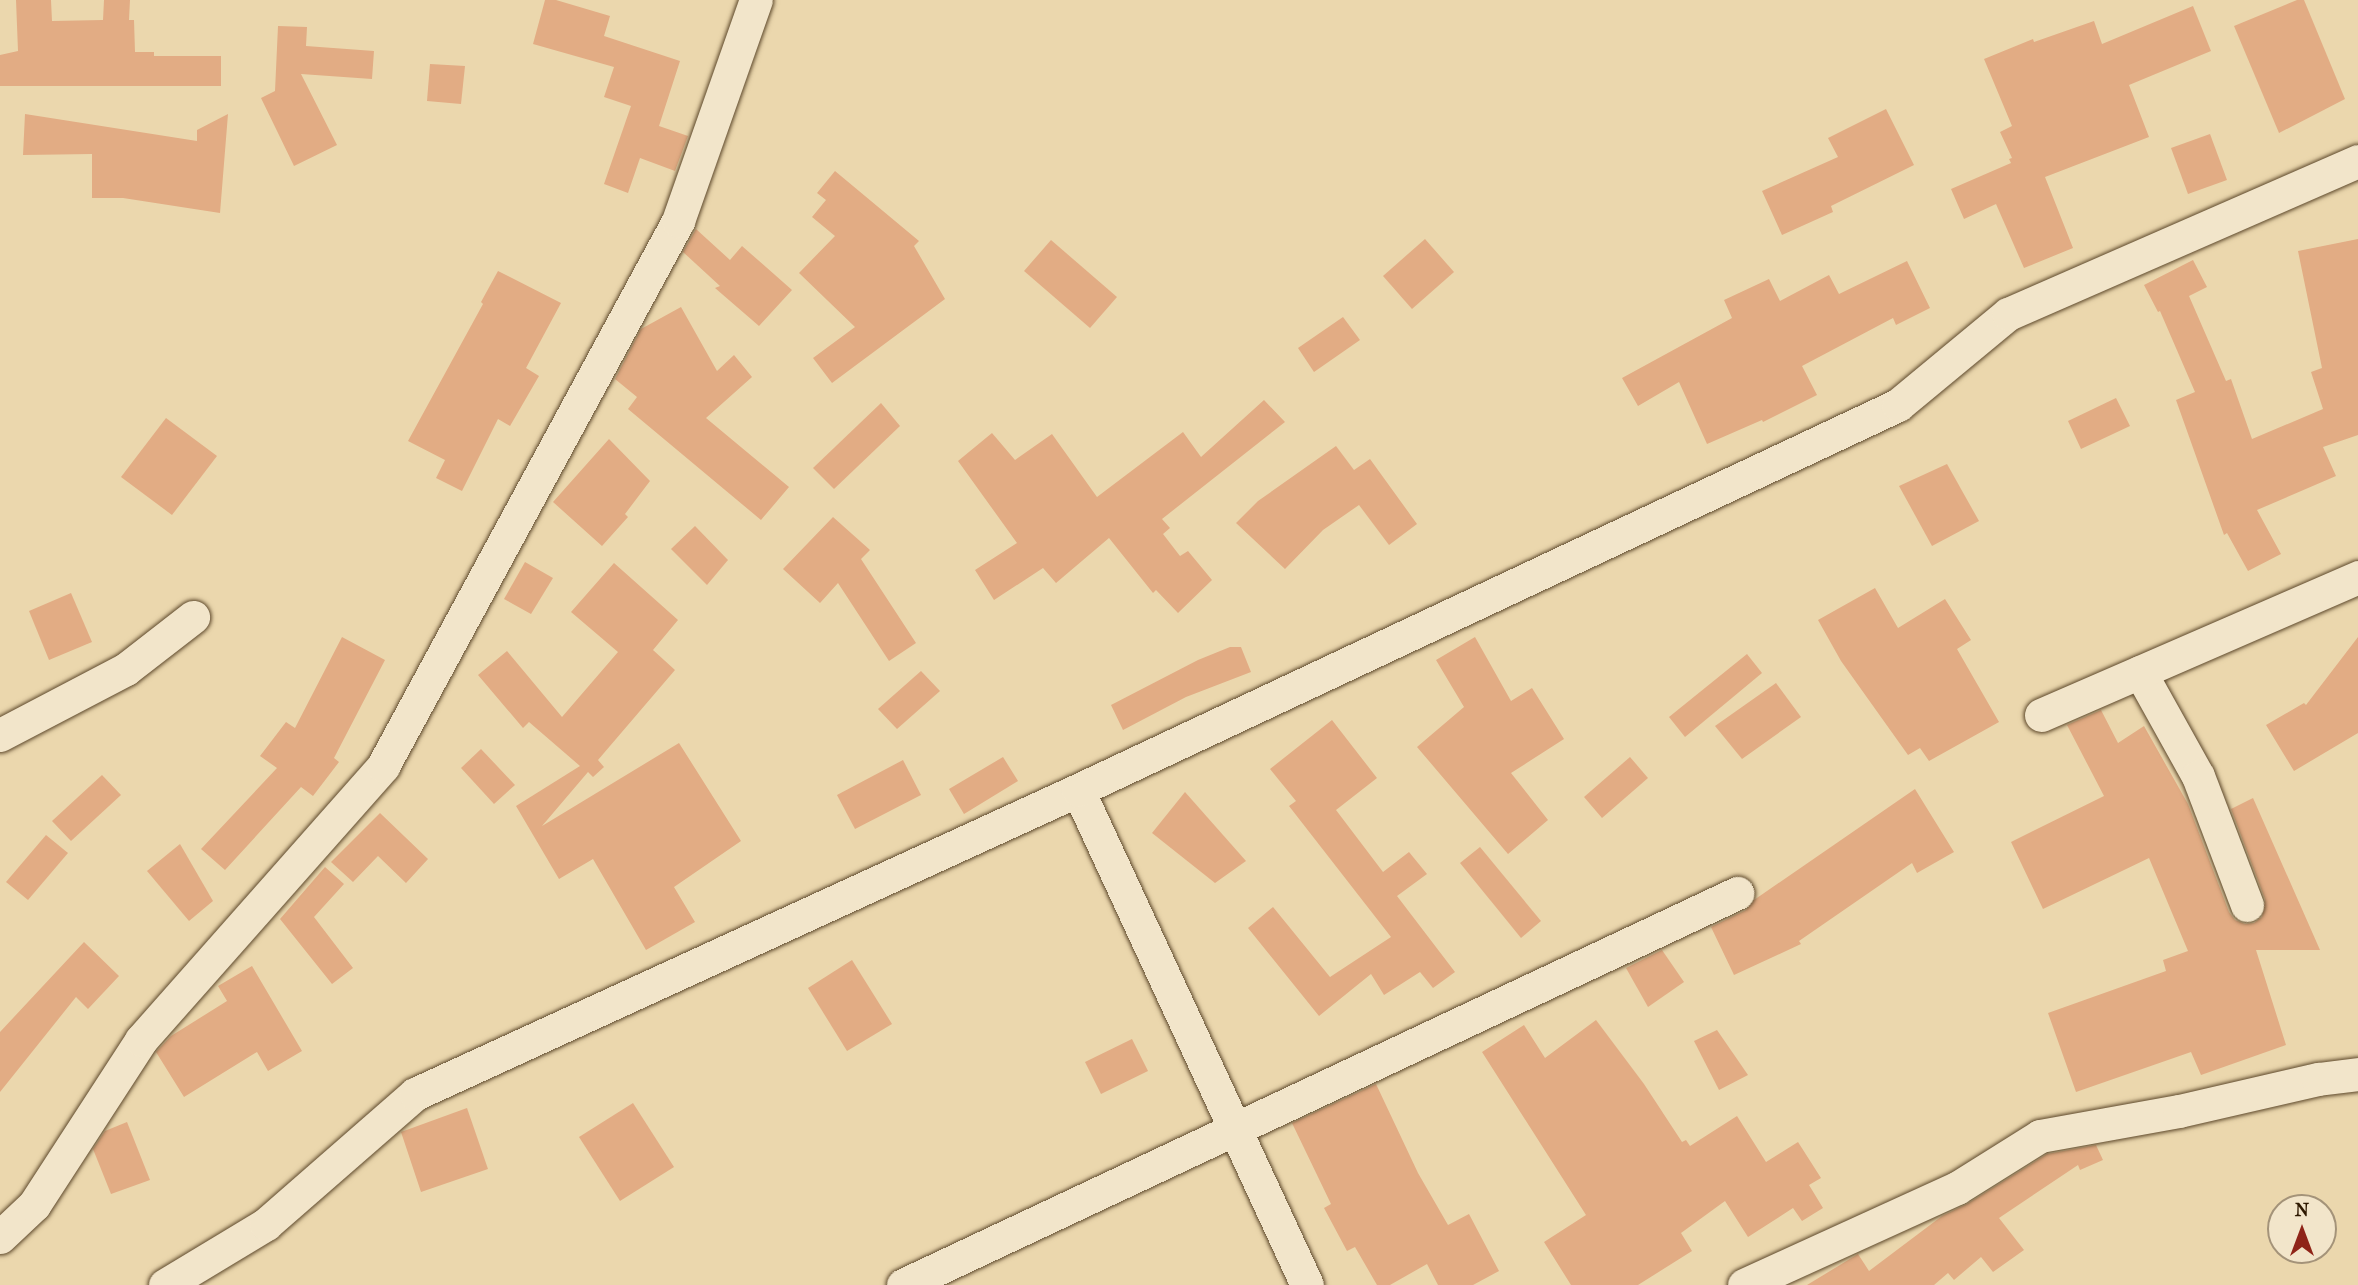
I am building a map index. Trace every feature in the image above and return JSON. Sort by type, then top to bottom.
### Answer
[{"type":"street","points":[[0,1237],[34,1205],[141,1040],[383,766],[678,221],[755,0]]},
{"type":"street","points":[[165,1285],[266,1224],[415,1094],[1078,790],[1898,405],[2008,314],[2358,162]]},
{"type":"street","points":[[2041,715],[2358,577]]},
{"type":"street","points":[[0,735],[126,669],[193,617]]},
{"type":"street","points":[[2140,672],[2198,776],[2247,905]]},
{"type":"street","points":[[1078,790],[1307,1285]]},
{"type":"street","points":[[903,1285],[1737,893]]},
{"type":"street","points":[[1744,1285],[1957,1188],[2040,1136],[2179,1111],[2318,1079],[2358,1074]]},
{"type":"building","points":[[16,0],[51,0],[52,21],[103,20],[104,0],[130,0],[129,20],[134,20],[135,52],[154,52],[154,56],[221,56],[221,86],[0,86],[0,55],[18,51]]},
{"type":"building","points":[[545,0],[556,0],[610,16],[604,36],[680,61],[659,126],[688,136],[675,171],[640,158],[628,193],[604,184],[631,106],[604,97],[614,67],[533,44]]},
{"type":"building","points":[[2297,0],[2304,0],[2345,99],[2279,133],[2234,26]]},
{"type":"building","points":[[2193,6],[2211,51],[2129,85],[2149,137],[2045,177],[2073,248],[2024,268],[1996,204],[1964,219],[1951,189],[2011,163],[2009,159],[2012,158],[2000,132],[2012,126],[1984,59],[2033,39],[2034,42],[2094,21],[2102,44]]},
{"type":"building","points":[[278,26],[307,27],[306,46],[374,51],[372,79],[301,74],[337,145],[294,166],[261,98],[275,91]]},
{"type":"building","points":[[430,64],[465,66],[461,104],[427,101]]},
{"type":"building","points":[[1886,109],[1914,165],[1831,206],[1833,212],[1782,235],[1762,191],[1838,157],[1828,138]]},
{"type":"building","points":[[25,114],[197,141],[197,130],[228,114],[220,213],[123,198],[92,198],[92,154],[23,155]]},
{"type":"building","points":[[2210,134],[2227,180],[2188,194],[2171,148]]},
{"type":"building","points":[[835,171],[919,241],[914,246],[945,299],[832,383],[813,358],[855,327],[799,273],[835,236],[812,217],[826,200],[817,193]]},
{"type":"building","points":[[696,229],[730,260],[742,246],[792,290],[759,326],[715,288],[720,286],[683,252]]},
{"type":"building","points":[[1425,239],[1454,272],[1412,309],[1383,276]]},
{"type":"building","points":[[2358,239],[2358,435],[2323,447],[2336,476],[2257,510],[2281,554],[2248,571],[2227,533],[2224,535],[2176,400],[2195,392],[2160,311],[2158,312],[2144,285],[2193,260],[2207,287],[2189,296],[2226,381],[2231,379],[2252,439],[2323,409],[2311,372],[2322,368],[2298,251]]},
{"type":"building","points":[[1051,240],[1117,297],[1090,328],[1024,271]]},
{"type":"building","points":[[1907,261],[1930,308],[1896,325],[1893,318],[1802,366],[1817,395],[1763,422],[1762,420],[1707,444],[1679,382],[1638,406],[1622,378],[1732,318],[1724,300],[1769,279],[1780,301],[1829,275],[1839,294]]},
{"type":"building","points":[[498,271],[561,303],[526,368],[539,376],[510,426],[498,419],[462,491],[436,478],[445,460],[408,441],[483,304],[481,302]]},
{"type":"building","points":[[681,307],[717,371],[734,355],[752,377],[706,418],[789,487],[761,520],[628,409],[637,397],[615,379],[641,329]]},
{"type":"building","points":[[1343,317],[1360,340],[1314,372],[1298,348]]},
{"type":"building","points":[[2116,398],[2130,426],[2081,449],[2068,421]]},
{"type":"building","points":[[1264,400],[1285,422],[1162,519],[1170,528],[1163,534],[1180,556],[1188,551],[1212,580],[1178,613],[1156,590],[1153,593],[1109,538],[1056,583],[1043,568],[994,600],[975,570],[1017,543],[958,461],[992,433],[1015,460],[1052,434],[1097,497],[1183,432],[1201,457]]},
{"type":"building","points":[[881,403],[900,426],[834,489],[813,468]]},
{"type":"building","points":[[166,418],[217,456],[172,515],[121,477]]},
{"type":"building","points":[[609,439],[650,481],[625,514],[628,517],[602,546],[553,502]]},
{"type":"building","points":[[1336,446],[1354,470],[1370,459],[1417,524],[1389,545],[1359,505],[1323,530],[1285,569],[1236,523],[1258,501]]},
{"type":"building","points":[[1947,464],[1979,521],[1932,546],[1899,486]]},
{"type":"building","points":[[833,517],[870,550],[861,559],[916,643],[889,661],[838,583],[820,603],[783,569]]},
{"type":"building","points":[[695,526],[728,560],[707,585],[671,549]]},
{"type":"building","points":[[525,562],[553,578],[531,614],[504,599]]},
{"type":"building","points":[[614,563],[678,620],[653,650],[675,670],[598,760],[604,767],[593,777],[588,772],[542,826],[679,743],[741,841],[674,887],[695,922],[646,950],[593,859],[559,879],[516,806],[580,766],[529,722],[523,728],[478,675],[507,651],[562,717],[618,652],[571,612]]},
{"type":"building","points":[[1875,588],[1898,628],[1945,599],[1971,640],[1957,649],[1999,722],[1929,761],[1920,748],[1908,755],[1841,661],[1818,620]]},
{"type":"building","points":[[71,593],[92,642],[49,660],[29,611]]},
{"type":"building","points":[[342,637],[385,660],[334,758],[339,762],[313,796],[301,787],[225,870],[201,849],[277,768],[260,756],[286,722],[295,728]]},
{"type":"building","points":[[1475,637],[1511,701],[1532,688],[1564,739],[1511,773],[1548,820],[1508,854],[1417,747],[1464,707],[1436,660]]},
{"type":"building","points":[[2358,637],[2358,733],[2294,771],[2266,725],[2304,703],[2306,705]]},
{"type":"building","points":[[1230,647],[1241,647],[1251,672],[1186,697],[1123,730],[1111,705],[1198,660]]},
{"type":"building","points":[[1747,654],[1762,673],[1685,737],[1669,717]]},
{"type":"building","points":[[921,671],[940,691],[897,729],[878,709]]},
{"type":"building","points":[[1776,683],[1801,717],[1742,759],[1715,726]]},
{"type":"building","points":[[2101,710],[2118,743],[2144,726],[2188,804],[2229,912],[2235,920],[2245,924],[2254,923],[2262,917],[2265,899],[2231,809],[2253,798],[2320,950],[2256,950],[2286,1045],[2201,1075],[2191,1052],[2076,1092],[2048,1013],[2166,971],[2163,960],[2188,951],[2149,858],[2043,909],[2011,842],[2104,796],[2067,725]]},
{"type":"building","points":[[1332,720],[1377,778],[1336,810],[1383,872],[1409,852],[1427,874],[1397,896],[1455,972],[1433,988],[1420,972],[1384,995],[1371,974],[1319,1016],[1248,928],[1273,907],[1330,977],[1391,937],[1289,806],[1296,801],[1270,769]]},
{"type":"building","points":[[481,749],[515,785],[494,804],[461,768]]},
{"type":"building","points":[[1003,757],[1018,781],[964,814],[949,789]]},
{"type":"building","points":[[1630,757],[1648,778],[1602,818],[1584,797]]},
{"type":"building","points":[[903,760],[921,795],[855,829],[837,795]]},
{"type":"building","points":[[102,775],[121,795],[71,841],[52,821]]},
{"type":"building","points":[[1915,789],[1954,852],[1917,873],[1912,863],[1799,941],[1801,944],[1734,975],[1711,927],[1746,910],[1754,900]]},
{"type":"building","points":[[1185,792],[1246,861],[1215,883],[1152,833]]},
{"type":"building","points":[[380,813],[428,859],[406,883],[378,856],[353,882],[331,862]]},
{"type":"building","points":[[46,835],[68,853],[28,900],[6,882]]},
{"type":"building","points":[[180,844],[213,901],[189,921],[147,871]]},
{"type":"building","points":[[1480,847],[1541,921],[1521,938],[1460,863]]},
{"type":"building","points":[[325,867],[344,884],[314,917],[353,968],[332,984],[280,919]]},
{"type":"building","points":[[84,942],[119,976],[88,1009],[76,997],[0,1092],[0,1032]]},
{"type":"building","points":[[1662,950],[1684,982],[1648,1007],[1626,968]]},
{"type":"building","points":[[852,960],[892,1024],[847,1051],[808,988]]},
{"type":"building","points":[[252,966],[302,1051],[268,1071],[257,1052],[184,1097],[156,1052],[171,1036],[227,1001],[218,986]]},
{"type":"building","points":[[1596,1020],[1644,1084],[1682,1142],[1686,1140],[1690,1146],[1737,1116],[1766,1162],[1798,1142],[1821,1178],[1809,1185],[1823,1208],[1802,1221],[1793,1208],[1748,1237],[1725,1201],[1681,1233],[1692,1251],[1638,1285],[1571,1285],[1544,1242],[1586,1215],[1482,1052],[1524,1025],[1545,1058]]},
{"type":"building","points":[[1717,1030],[1748,1075],[1719,1090],[1694,1041]]},
{"type":"building","points":[[1132,1039],[1148,1071],[1101,1094],[1085,1062]]},
{"type":"building","points":[[1376,1084],[1418,1173],[1448,1225],[1469,1214],[1499,1271],[1473,1285],[1438,1285],[1427,1264],[1390,1285],[1377,1285],[1355,1247],[1347,1251],[1324,1208],[1331,1204],[1292,1123]]},
{"type":"building","points":[[633,1103],[674,1167],[620,1201],[579,1137]]},
{"type":"building","points":[[467,1108],[488,1169],[421,1192],[401,1132]]},
{"type":"building","points":[[127,1122],[150,1180],[111,1194],[93,1149],[105,1131]]},
{"type":"building","points":[[2096,1145],[2103,1160],[2080,1170],[2078,1165],[1999,1218],[2024,1250],[1993,1272],[1981,1257],[1954,1280],[1948,1273],[1934,1285],[1807,1285],[1858,1254],[1869,1271],[1942,1216],[1967,1204],[2047,1154]]}]
